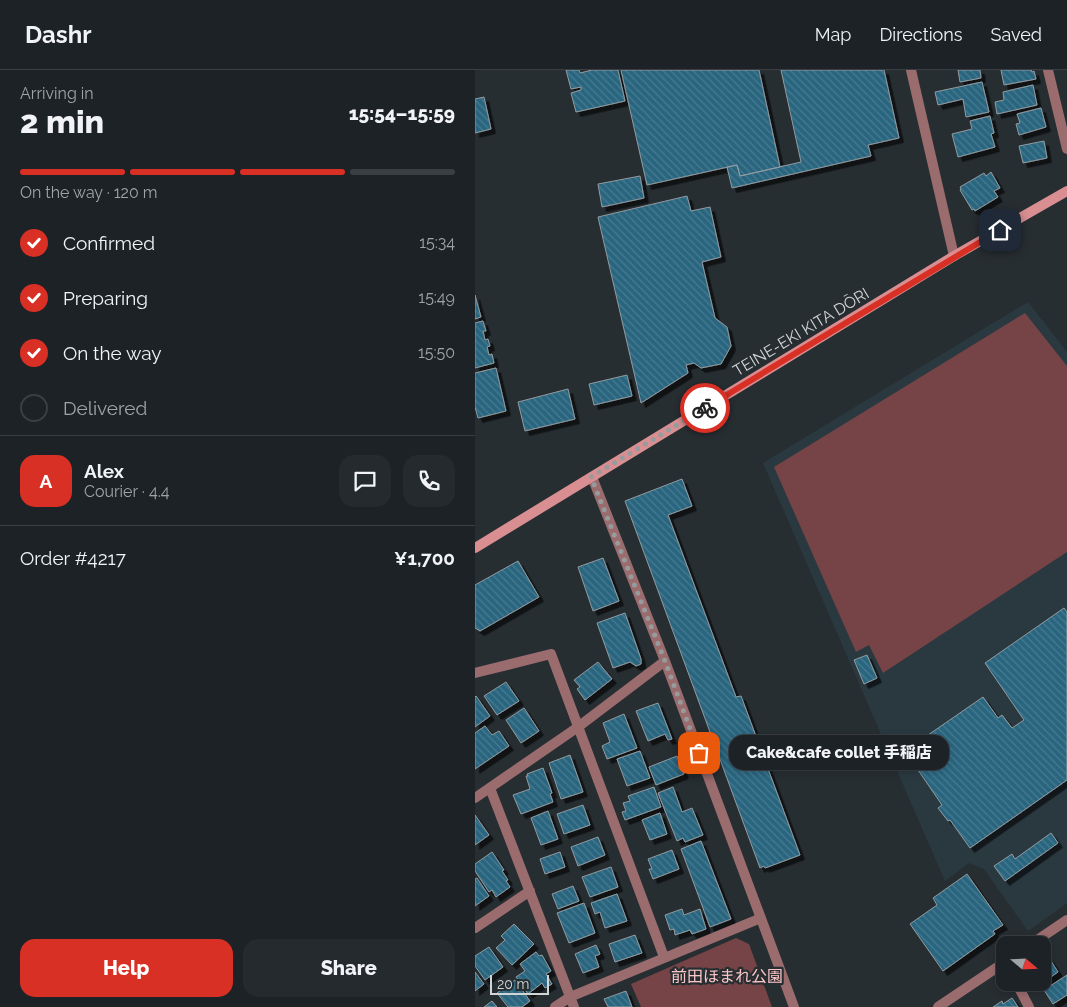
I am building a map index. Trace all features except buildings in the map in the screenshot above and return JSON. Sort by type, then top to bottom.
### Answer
[{"type":"street","points":[[911,70],[954,256]]},
{"type":"street","points":[[1048,70],[1067,148]]},
{"type":"street","name":"TEINE-EKI KITA DŌRI","points":[[475,548],[954,256],[1067,191]]},
{"type":"street","points":[[591,477],[665,661],[794,1007]]},
{"type":"street","points":[[475,673],[551,654],[664,957]]},
{"type":"street","points":[[475,798],[578,727],[665,661]]},
{"type":"street","points":[[490,788],[574,1007]]},
{"type":"street","points":[[475,928],[530,891]]},
{"type":"street","points":[[555,1007],[570,996],[761,918]]},
{"type":"street","points":[[1043,936],[1067,920]]},
{"type":"street","points":[[938,1007],[996,968]]},
{"type":"street","points":[[1021,991],[1029,1007]]},
{"type":"shaded area","points":[[1028,302],[1067,352],[1067,903],[1028,931],[984,869],[969,863],[945,881],[763,463]]},
{"type":"green space","points":[[1025,313],[1067,366],[1067,552],[883,673],[869,645],[856,652],[774,467]]},
{"type":"green space","name":"前田ほまれ公園","points":[[736,938],[749,944],[772,1007],[641,1007],[631,984]]},
{"type":"way so far","points":[[699,753],[665,661],[591,477],[705,408]]},
{"type":"place","name":"Cake&cafe collet 手稲店","points":[[699,753]]},
{"type":"route","points":[[705,408],[954,256],[1000,230]]}]
